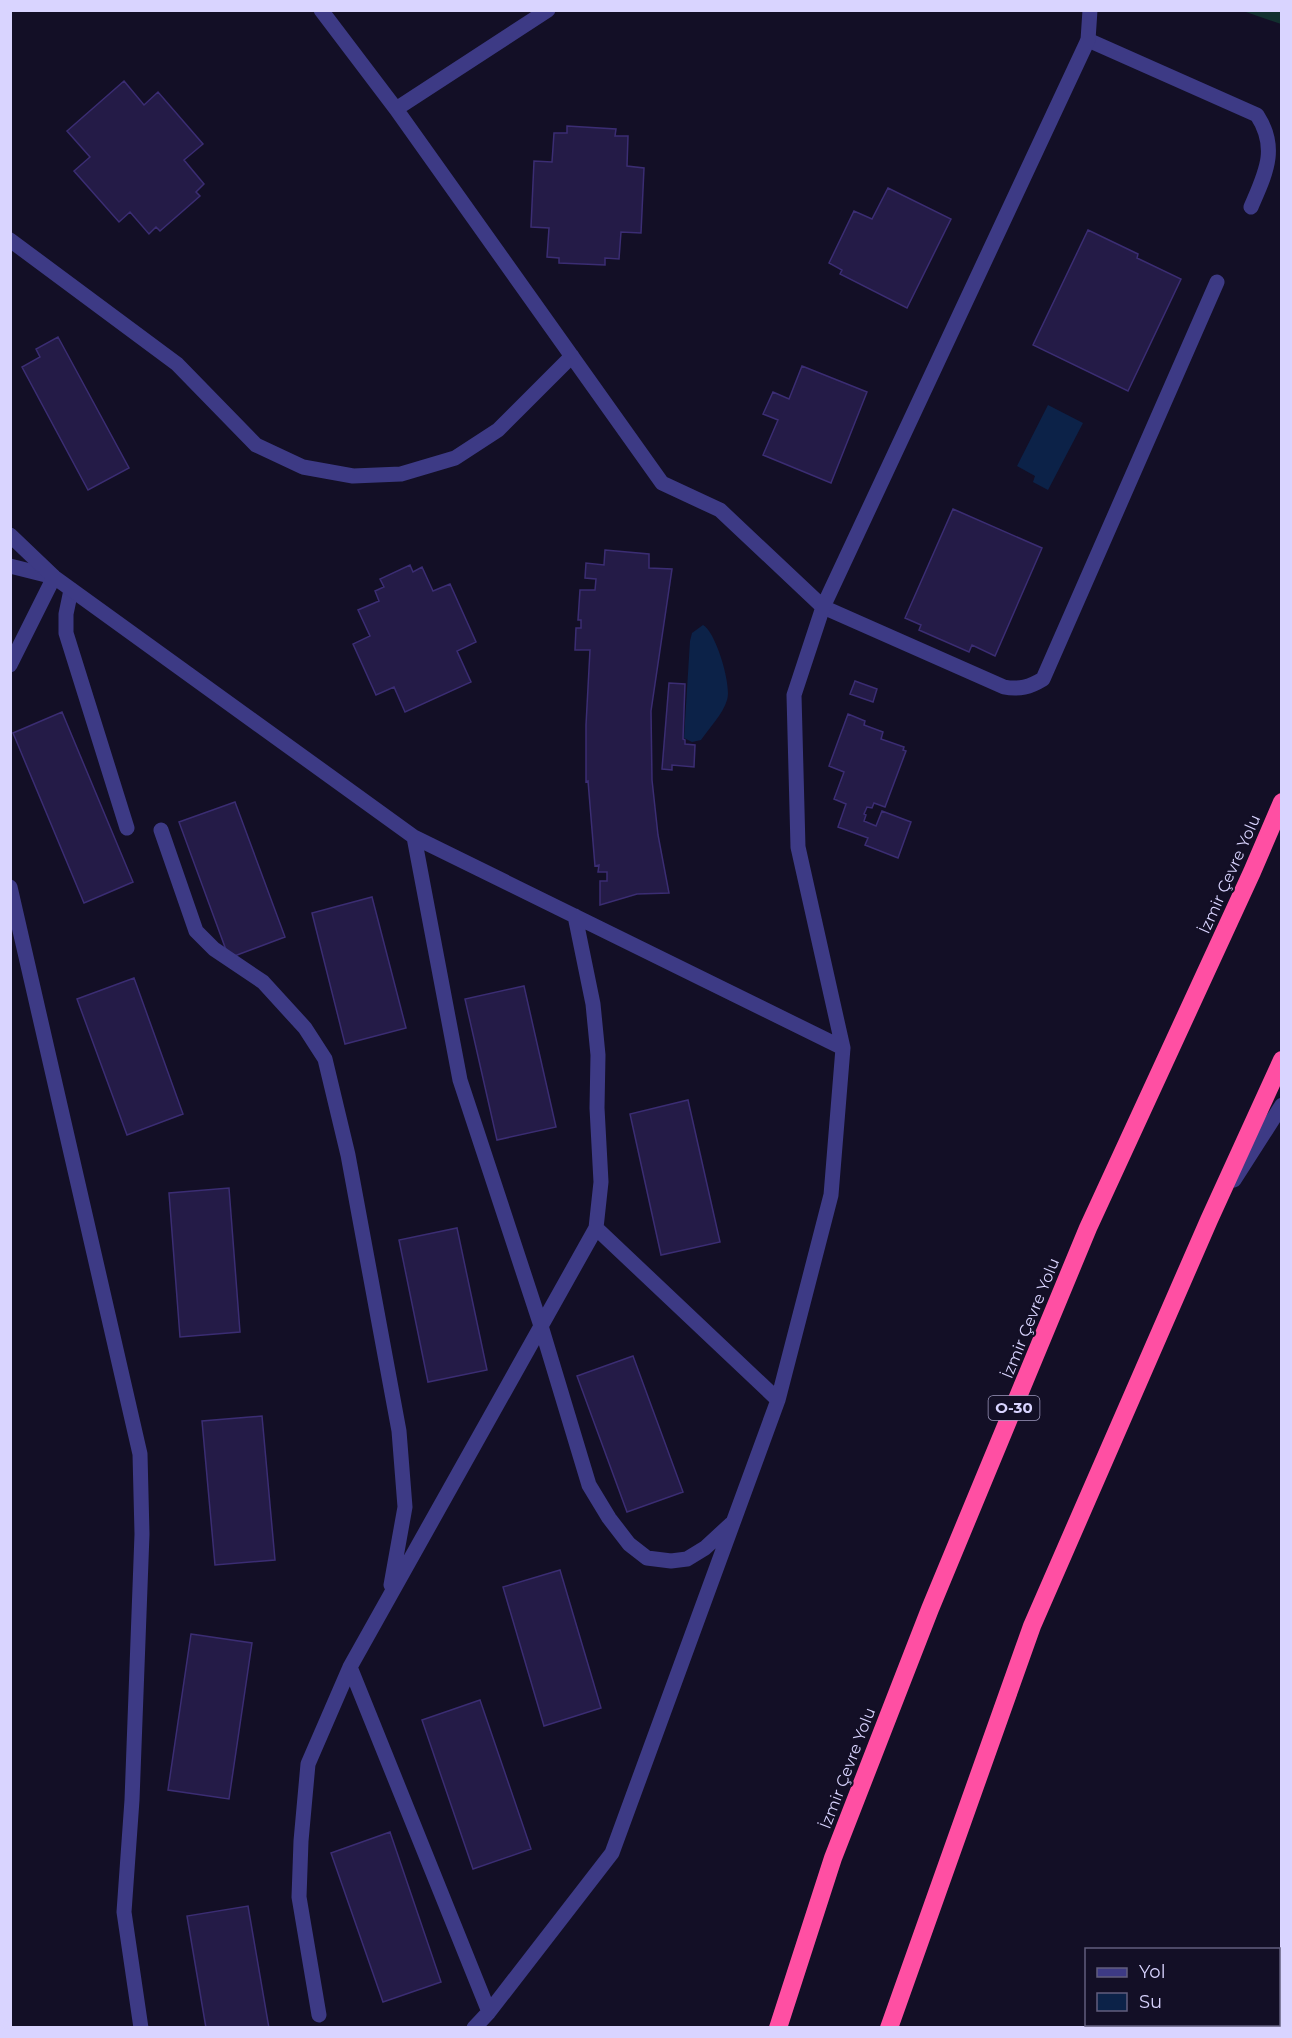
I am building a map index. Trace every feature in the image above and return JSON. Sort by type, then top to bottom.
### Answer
[{"type":"highway","name":"İzmir Çevre Yolu","points":[[778,2028],[833,1858],[939,1588],[1088,1228],[1252,872],[1281,802]]},
{"type":"highway","points":[[889,2028],[1032,1626],[1281,1059]]},
{"type":"street","points":[[321,10],[396,109],[662,483],[720,510],[823,608],[1004,687],[1023,688],[1043,679],[1217,282]]},
{"type":"street","points":[[396,109],[548,10]]},
{"type":"street","points":[[474,2028],[489,2012],[612,1853],[778,1400],[831,1195],[843,1048],[798,847],[794,694],[823,608],[1088,40],[1090,10]]},
{"type":"street","points":[[1088,40],[1257,115],[1267,133],[1269,148],[1268,163],[1251,207]]},
{"type":"street","points":[[10,240],[177,364],[256,445],[303,467],[353,476],[401,474],[455,458],[498,430],[572,356]]},
{"type":"street","points":[[10,535],[71,590],[414,837],[843,1048]]},
{"type":"street","points":[[10,566],[54,577]]},
{"type":"street","points":[[10,665],[54,577]]},
{"type":"street","points":[[71,590],[66,614],[66,633],[127,828]]},
{"type":"street","points":[[161,830],[196,931],[214,949],[263,982],[304,1028],[325,1059],[348,1155],[399,1431],[405,1508],[389,1597]]},
{"type":"street","points":[[414,837],[460,1080],[541,1326],[589,1485],[609,1518],[630,1544],[647,1558],[671,1561],[687,1559],[705,1548],[734,1522]]},
{"type":"street","points":[[10,887],[140,1454],[142,1534],[133,1777],[124,1912],[141,2028]]},
{"type":"street","points":[[319,2015],[299,1897],[308,1764],[350,1667],[596,1228],[601,1182],[597,1108],[598,1055],[593,1004],[575,916]]},
{"type":"street","points":[[1209,1221],[1281,1105]]},
{"type":"street","points":[[596,1228],[778,1400]]},
{"type":"street","points":[[350,1667],[489,2012]]},
{"type":"green space","points":[[1243,11],[1281,11],[1281,24]]},
{"type":"water","points":[[1048,405],[1083,423],[1048,490],[1033,482],[1035,476],[1017,466]]},
{"type":"water","points":[[703,625],[718,648],[728,693],[725,705],[716,721],[701,740],[692,742],[684,738],[690,641],[692,633]]},
{"type":"building","points":[[124,81],[144,105],[158,92],[203,144],[184,160],[204,184],[196,192],[200,196],[160,231],[156,227],[149,234],[130,212],[119,222],[74,171],[90,157],[67,131]]},
{"type":"building","points":[[567,126],[616,129],[615,136],[628,136],[627,166],[644,168],[641,233],[621,232],[619,259],[605,258],[605,265],[559,263],[559,258],[547,257],[549,228],[531,227],[534,161],[552,162],[554,133],[567,133]]},
{"type":"building","points":[[888,188],[951,219],[907,308],[840,274],[842,270],[829,263],[854,211],[872,219]]},
{"type":"building","points":[[1088,230],[1138,254],[1137,258],[1181,279],[1128,391],[1033,345]]},
{"type":"building","points":[[58,337],[129,468],[88,490],[22,367],[40,357],[36,349]]},
{"type":"building","points":[[802,366],[867,392],[831,483],[763,455],[778,420],[763,414],[773,392],[789,399]]},
{"type":"building","points":[[953,509],[1042,548],[995,656],[972,645],[969,652],[919,630],[921,625],[905,618]]},
{"type":"building","points":[[605,550],[649,554],[649,568],[672,569],[651,711],[652,780],[658,835],[669,893],[637,894],[600,905],[600,881],[607,881],[607,872],[598,872],[599,865],[595,866],[588,781],[586,782],[590,650],[575,650],[576,628],[581,628],[581,620],[578,620],[580,590],[595,590],[596,579],[585,578],[586,563],[604,565]]},
{"type":"building","points":[[410,565],[413,572],[422,567],[433,591],[450,584],[476,642],[457,651],[471,682],[405,712],[394,687],[376,695],[353,644],[370,636],[358,610],[379,601],[375,591],[384,587],[380,579]]},
{"type":"building","points":[[855,681],[877,689],[873,702],[850,694]]},
{"type":"building","points":[[669,683],[685,684],[683,739],[685,744],[695,745],[694,767],[672,765],[672,770],[662,769]]},
{"type":"building","points":[[62,712],[133,882],[84,903],[13,733]]},
{"type":"building","points":[[848,714],[865,721],[864,725],[883,732],[881,739],[904,747],[903,750],[906,751],[885,807],[874,803],[872,808],[867,807],[864,814],[866,815],[864,821],[876,826],[882,811],[911,822],[898,858],[865,845],[868,838],[838,827],[846,804],[834,799],[844,772],[829,766]]},
{"type":"building","points":[[235,802],[285,937],[229,958],[179,822]]},
{"type":"building","points":[[372,897],[406,1028],[345,1044],[312,913]]},
{"type":"building","points":[[134,978],[183,1114],[127,1135],[77,999]]},
{"type":"building","points":[[524,986],[556,1127],[497,1140],[465,999]]},
{"type":"building","points":[[688,1100],[720,1242],[661,1255],[630,1114]]},
{"type":"building","points":[[229,1188],[240,1332],[180,1337],[169,1193]]},
{"type":"building","points":[[457,1228],[487,1370],[428,1382],[399,1240]]},
{"type":"building","points":[[633,1356],[683,1492],[627,1512],[577,1376]]},
{"type":"building","points":[[262,1416],[275,1560],[215,1565],[202,1421]]},
{"type":"building","points":[[560,1570],[601,1708],[544,1726],[503,1587]]},
{"type":"building","points":[[191,1634],[252,1643],[229,1799],[168,1790]]},
{"type":"building","points":[[480,1700],[531,1849],[473,1869],[422,1720]]},
{"type":"building","points":[[390,1832],[441,1982],[383,2002],[331,1853]]},
{"type":"building","points":[[248,1906],[269,2028],[206,2028],[187,1916]]}]
